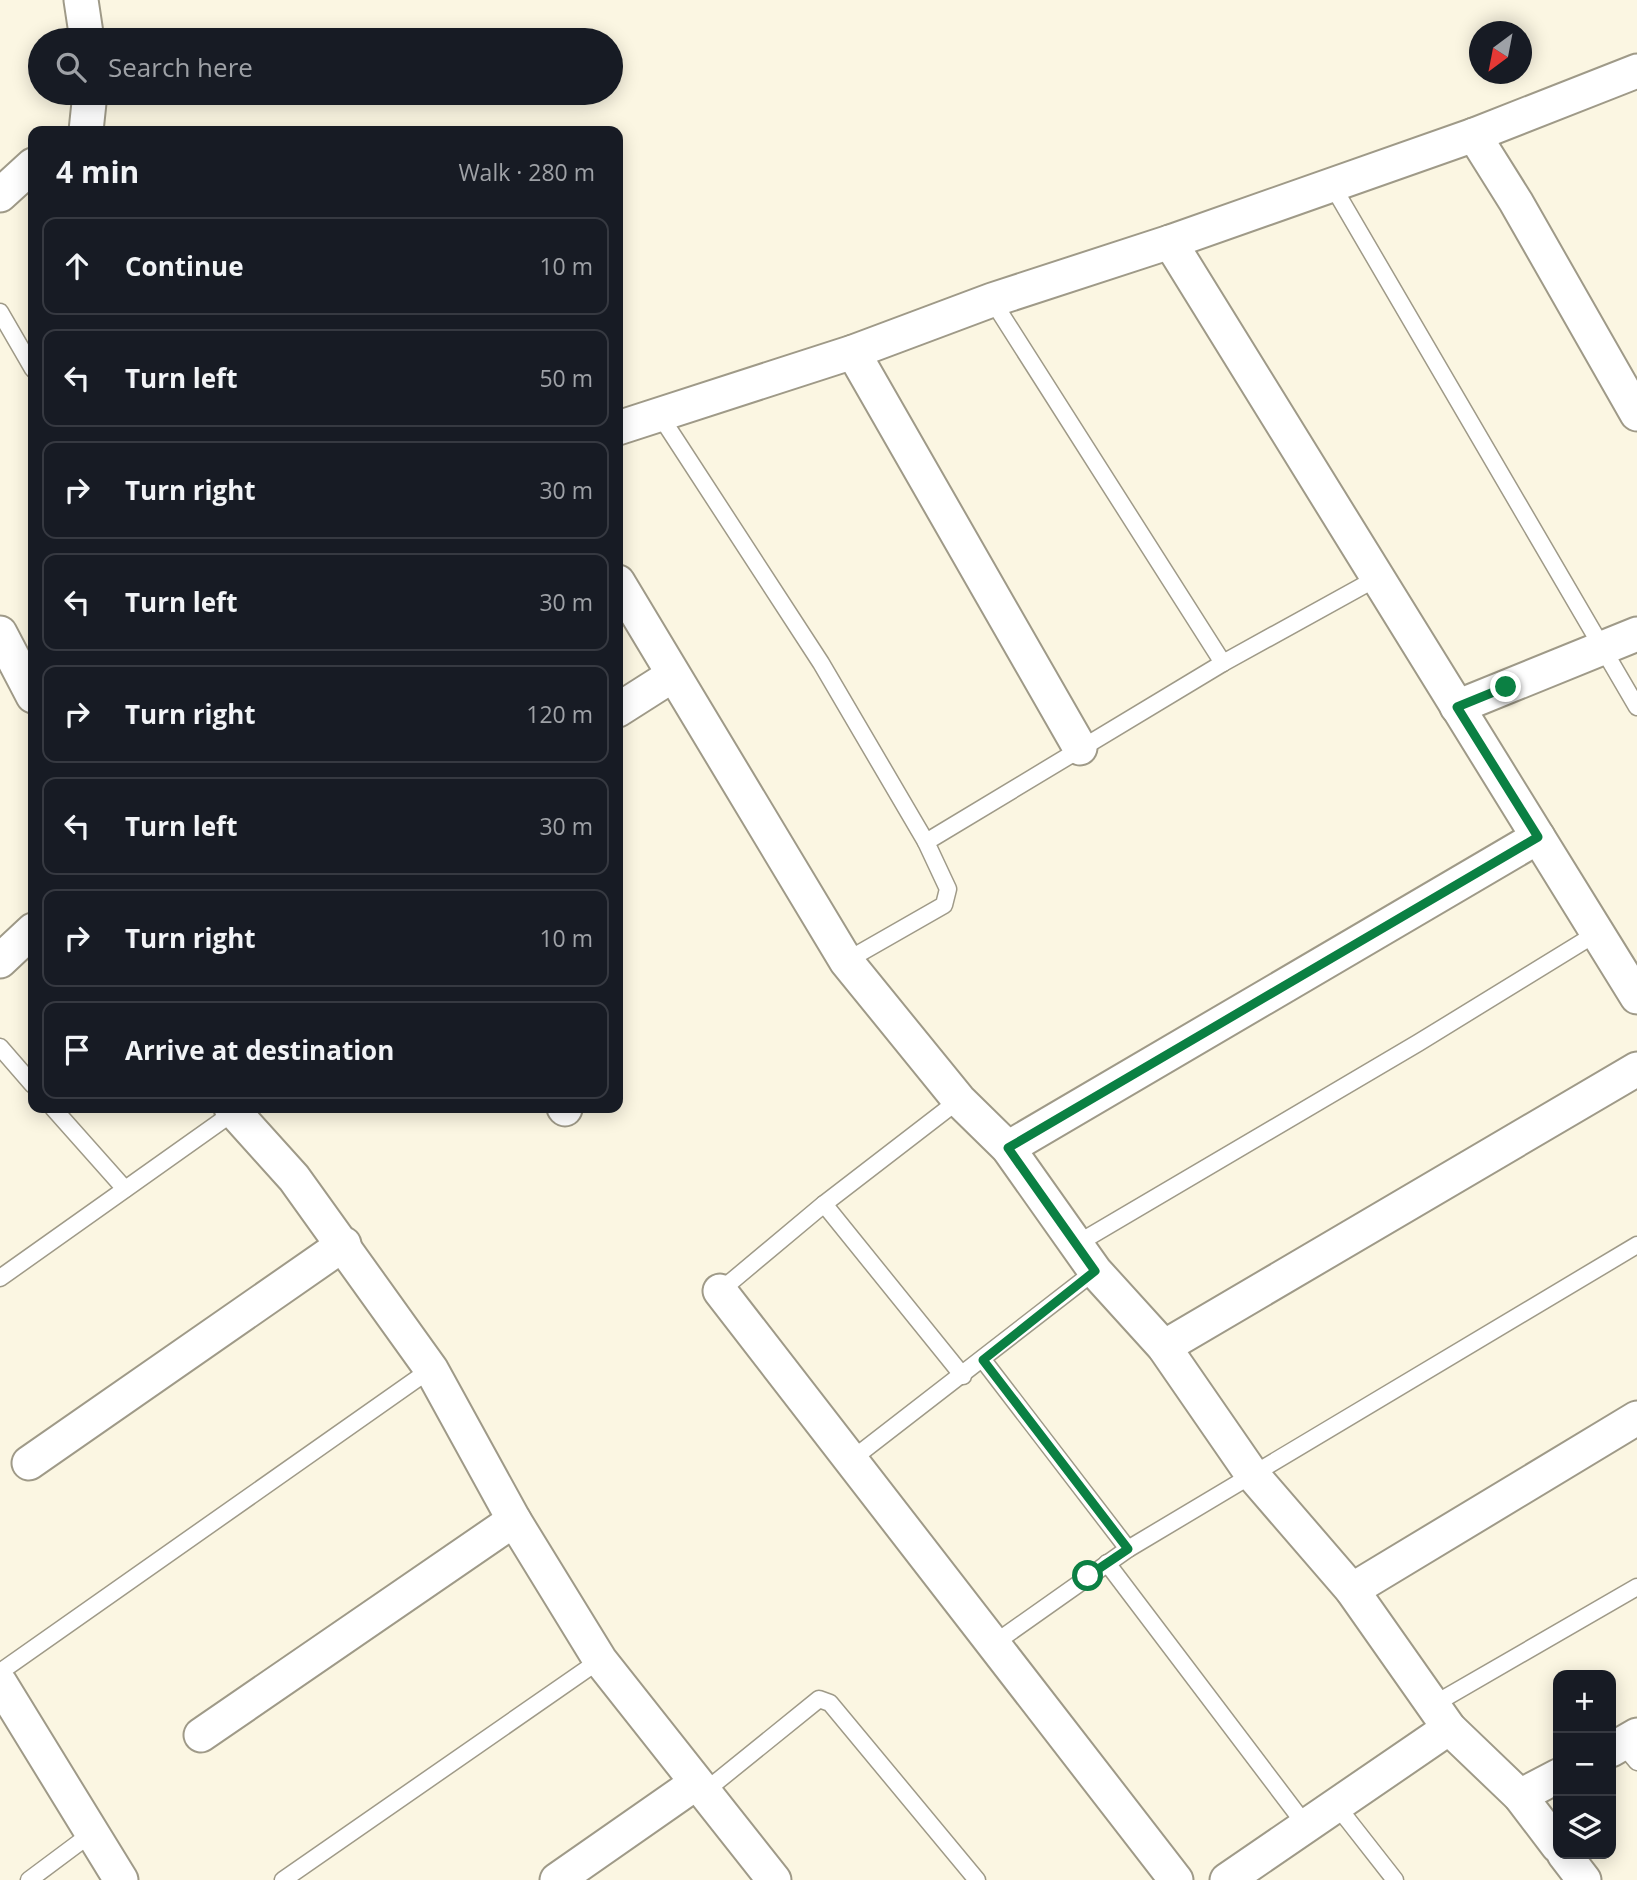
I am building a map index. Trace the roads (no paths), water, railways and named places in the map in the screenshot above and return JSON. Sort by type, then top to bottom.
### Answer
[{"type":"street","points":[[81,0],[85,28]]},
{"type":"street","points":[[623,426],[853,352],[992,300],[1170,242],[1474,135],[1637,71]]},
{"type":"street","points":[[87,126],[89,105]]},
{"type":"street","points":[[1474,135],[1516,202],[1637,414]]},
{"type":"street","points":[[0,195],[28,170]]},
{"type":"street","points":[[1170,242],[1637,997]]},
{"type":"street","points":[[853,352],[1080,748]]},
{"type":"street","points":[[623,590],[846,961],[959,1100],[1008,1148],[1095,1271],[1164,1347],[1251,1473],[1352,1590],[1440,1717],[1520,1796],[1553,1839]]},
{"type":"street","points":[[0,633],[28,686]]},
{"type":"street","points":[[1457,707],[1637,634]]},
{"type":"street","points":[[623,707],[673,675]]},
{"type":"street","points":[[1008,1148],[1538,837]]},
{"type":"street","points":[[0,961],[28,935]]},
{"type":"street","points":[[1164,1347],[1637,1069]]},
{"type":"street","points":[[236,1113],[294,1178],[344,1244],[431,1369],[514,1520],[600,1660],[774,1880]]},
{"type":"street","points":[[30,1463],[344,1244]]},
{"type":"street","points":[[720,1291],[1175,1880]]},
{"type":"street","points":[[1352,1590],[1637,1418]]},
{"type":"street","points":[[201,1735],[514,1520]]},
{"type":"street","points":[[5,1705],[121,1880]]},
{"type":"street","points":[[1227,1880],[1338,1806],[1440,1717]]},
{"type":"street","points":[[1520,1796],[1553,1779]]},
{"type":"street","points":[[557,1880],[700,1788]]},
{"type":"street","points":[[1568,1859],[1584,1880]]},
{"type":"lane","points":[[1332,185],[1637,707]]},
{"type":"lane","points":[[992,300],[1223,663]]},
{"type":"lane","points":[[0,312],[28,360]]},
{"type":"lane","points":[[659,414],[821,663],[926,842],[947,888],[944,905],[846,961]]},
{"type":"lane","points":[[926,842],[1223,663],[1377,578]]},
{"type":"lane","points":[[1075,1245],[1418,1044],[1597,933]]},
{"type":"lane","points":[[0,1047],[28,1079]]},
{"type":"lane","points":[[720,1291],[824,1204],[959,1100]]},
{"type":"lane","points":[[57,1113],[125,1189]]},
{"type":"lane","points":[[0,1278],[229,1113]]},
{"type":"lane","points":[[824,1204],[963,1376]]},
{"type":"lane","points":[[992,1645],[1128,1549],[1251,1473],[1637,1245]]},
{"type":"lane","points":[[852,1461],[1095,1271]]},
{"type":"lane","points":[[983,1360],[1128,1549]]},
{"type":"lane","points":[[0,1672],[431,1369]]},
{"type":"lane","points":[[1107,1563],[1307,1827]]},
{"type":"lane","points":[[1440,1717],[1637,1587]]},
{"type":"lane","points":[[283,1880],[600,1660]]},
{"type":"lane","points":[[700,1788],[819,1699],[830,1703],[976,1880]]},
{"type":"lane","points":[[1338,1806],[1395,1880]]},
{"type":"lane","points":[[29,1880],[92,1833]]}]
